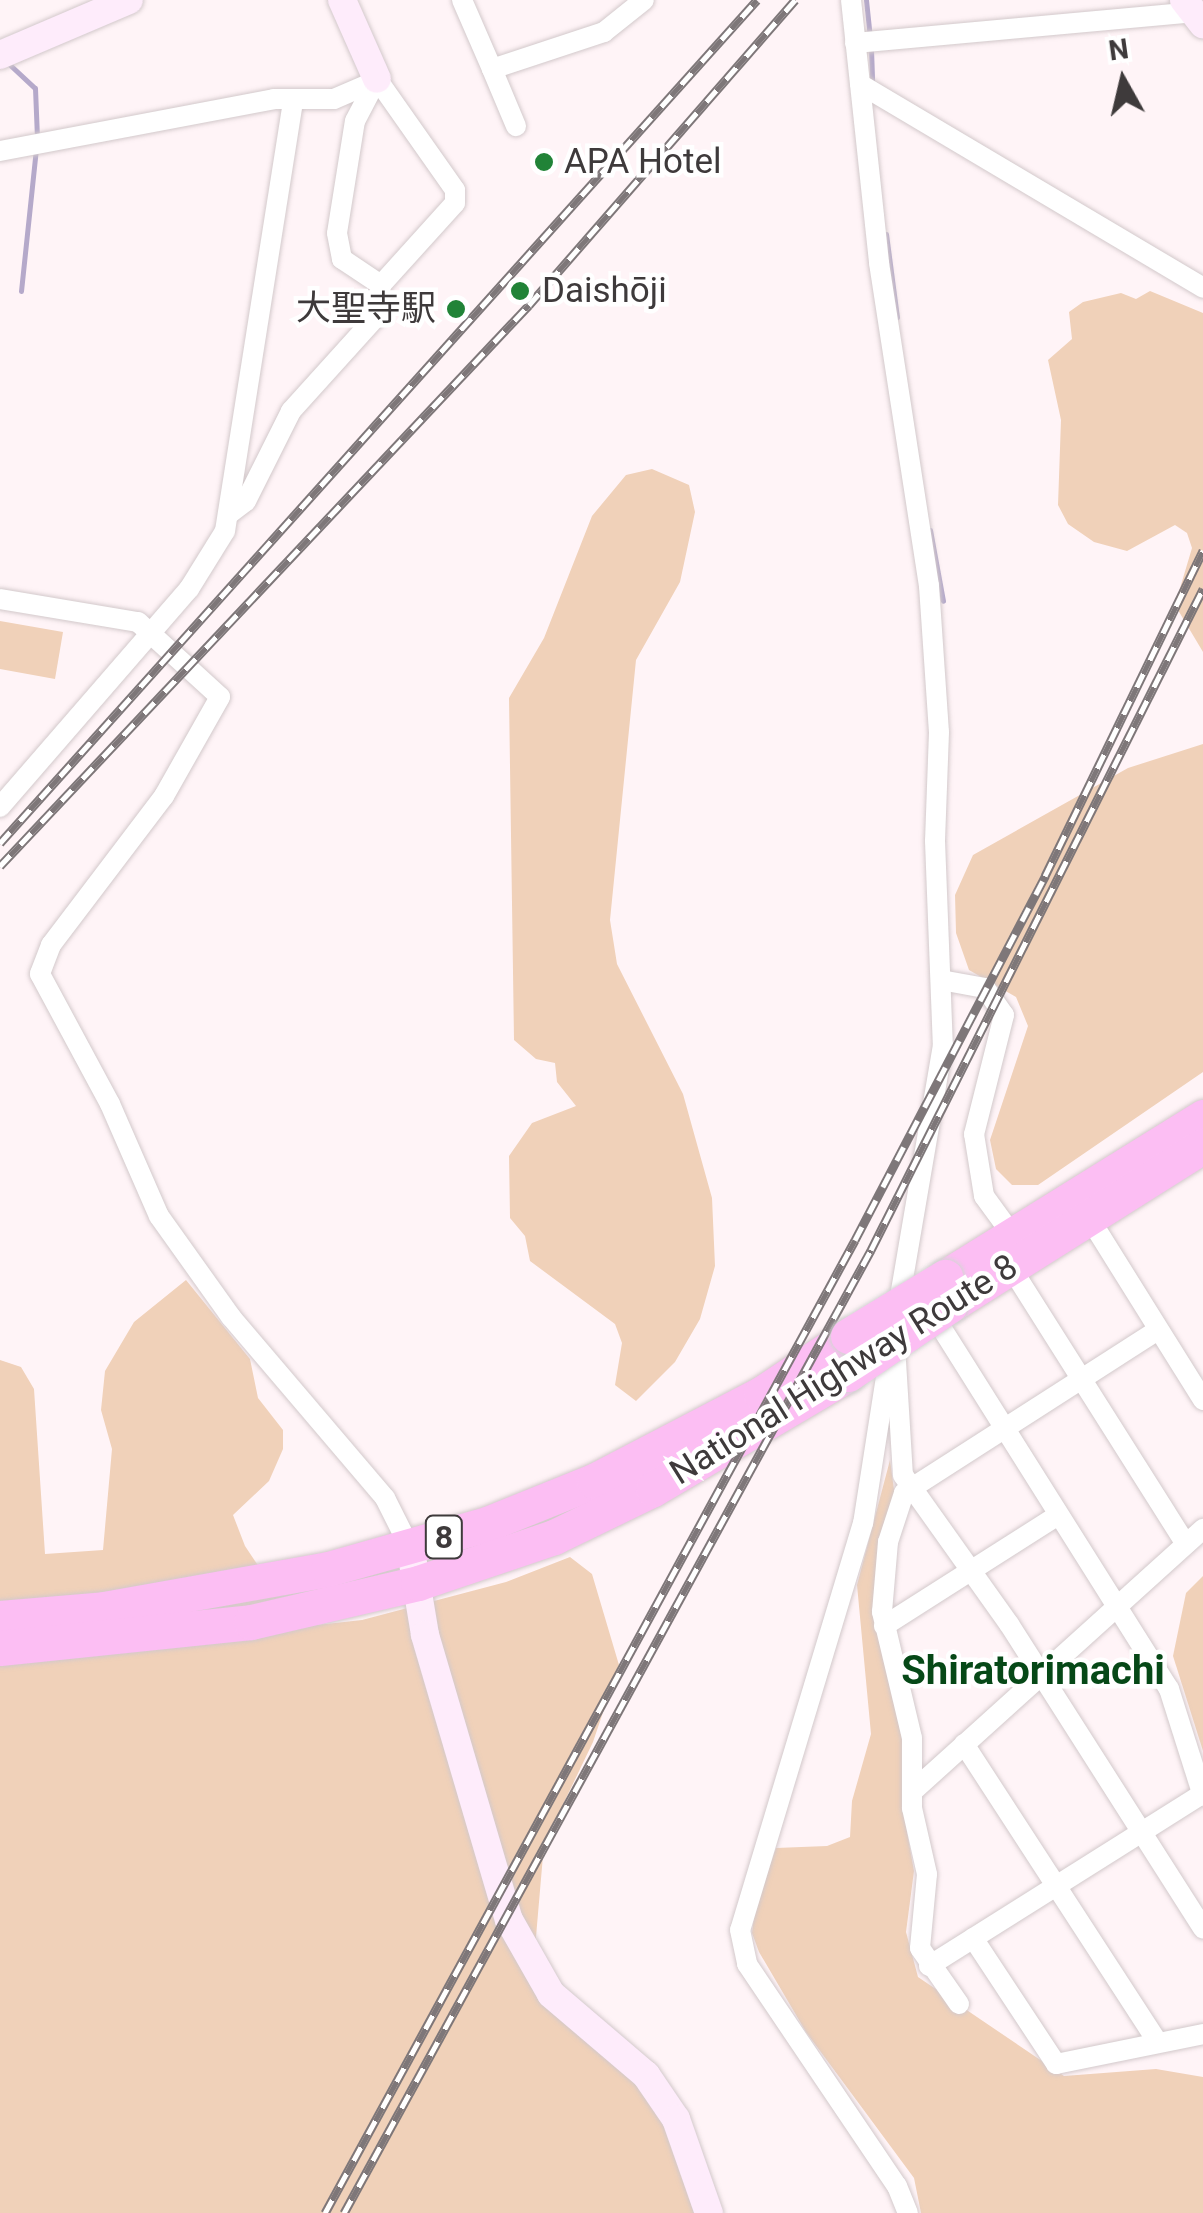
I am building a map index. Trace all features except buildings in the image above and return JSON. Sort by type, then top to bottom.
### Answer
[{"type":"highway","name":"National Highway Route 8","points":[[0,1648],[251,1622],[418,1583],[554,1537],[654,1489],[848,1374],[943,1299],[1203,1118]]},
{"type":"highway","name":"National Highway Route 8","points":[[1011,1250],[1088,1216],[1203,1146]]},
{"type":"highway","name":"National Highway Route 8","points":[[0,1618],[104,1609],[410,1548],[594,1481],[761,1394],[848,1336],[943,1299]]},
{"type":"street","points":[[229,514],[246,501],[291,410],[376,317],[381,285],[455,203],[455,190],[376,78],[342,0]]},
{"type":"street","points":[[462,0],[516,126]]},
{"type":"street","points":[[492,69],[604,32],[644,0]]},
{"type":"street","points":[[851,0],[879,263],[929,586],[939,732],[941,980],[934,1114],[863,1524],[740,1930],[747,1964],[897,2186],[908,2213]]},
{"type":"street","points":[[0,54],[121,2]]},
{"type":"street","points":[[855,43],[1196,12]]},
{"type":"street","points":[[0,151],[198,111],[356,94],[376,78]]},
{"type":"street","points":[[376,78],[355,121],[336,233],[342,260],[381,285]]},
{"type":"street","points":[[860,84],[1203,288]]},
{"type":"street","points":[[0,807],[216,551],[229,514],[232,458],[292,100]]},
{"type":"street","points":[[0,598],[138,622],[220,697],[164,796],[51,945],[40,974],[110,1104],[159,1216],[232,1317],[386,1498],[410,1548],[424,1634],[509,1920],[551,1994],[646,2075],[676,2119],[709,2213]]},
{"type":"street","points":[[941,980],[984,988],[1004,1015],[974,1134],[984,1196],[1083,1378],[1186,1544]]},
{"type":"street","points":[[1088,1216],[1203,1400]]},
{"type":"street","points":[[929,1966],[1202,1795],[1169,1690],[1005,1433],[943,1299]]},
{"type":"street","points":[[959,2004],[929,1966],[918,1934],[927,1874],[913,1791],[912,1738],[884,1626],[888,1542],[904,1494],[1005,1433],[1158,1330]]},
{"type":"street","points":[[893,1338],[900,1367],[899,1460],[913,1488],[1041,1674],[1203,1928]]},
{"type":"street","points":[[884,1626],[1058,1516]]},
{"type":"street","points":[[913,1791],[1203,1529]]},
{"type":"street","points":[[964,1744],[1157,2041]]},
{"type":"street","points":[[974,1938],[1056,2064],[1203,2034]]},
{"type":"shaded area","points":[[1150,291],[1203,313],[1203,652],[1175,605],[1192,548],[1187,533],[1175,525],[1127,551],[1094,542],[1068,524],[1058,505],[1061,420],[1048,360],[1072,339],[1069,312],[1083,302],[1121,293],[1136,299]]},
{"type":"shaded area","points":[[652,469],[689,485],[695,512],[680,582],[636,660],[610,920],[617,964],[683,1094],[712,1198],[715,1266],[700,1319],[675,1362],[636,1401],[615,1385],[622,1343],[615,1324],[530,1261],[525,1236],[510,1218],[509,1156],[532,1123],[576,1106],[557,1082],[555,1063],[536,1059],[514,1040],[509,698],[544,638],[592,516],[626,475]]},
{"type":"shaded area","points":[[0,621],[63,632],[55,679],[0,669]]},
{"type":"shaded area","points":[[1203,744],[1203,1072],[1038,1185],[1012,1185],[996,1169],[990,1140],[1028,1026],[1016,997],[969,970],[956,933],[955,895],[973,855],[1128,768]]},
{"type":"shaded area","points":[[186,1280],[250,1359],[258,1398],[283,1430],[283,1449],[269,1481],[233,1515],[245,1546],[299,1627],[362,1620],[506,1582],[570,1557],[592,1574],[619,1665],[593,1742],[544,1844],[534,1960],[639,2082],[667,2131],[694,2213],[0,2213],[0,1360],[21,1367],[34,1389],[45,1554],[103,1550],[112,1449],[101,1410],[105,1371],[134,1322]]},
{"type":"shaded area","points":[[890,1460],[895,1497],[876,1605],[907,1766],[902,1804],[914,1871],[906,1932],[918,1977],[1064,2076],[1156,2069],[1203,2077],[1203,2213],[921,2213],[914,2178],[806,2032],[759,1952],[752,1933],[755,1909],[776,1848],[827,1846],[850,1837],[852,1801],[871,1734],[857,1585]]},
{"type":"shaded area","points":[[1203,1576],[1203,1751],[1173,1656],[1186,1593]]},
{"type":"waterway","points":[[866,0],[870,38]]},
{"type":"waterway","points":[[871,49],[872,83]]},
{"type":"waterway","points":[[9,64],[35,88],[37,138]]},
{"type":"waterway","points":[[21,291],[36,149]]},
{"type":"waterway","points":[[886,234],[897,317]]},
{"type":"waterway","points":[[930,530],[943,601]]},
{"type":"railway","points":[[0,843],[757,0]]},
{"type":"railway","points":[[0,866],[529,305],[795,0]]},
{"type":"railway","points":[[325,2213],[855,1240],[1045,876],[1203,550]]},
{"type":"railway","points":[[344,2213],[871,1250],[1203,589]]},
{"type":"place","name":"APA Hotel","points":[[544,162]]},
{"type":"place","name":"Daishōji","points":[[520,291]]},
{"type":"place","name":"大聖寺駅","points":[[456,309]]},
{"type":"district","name":"Shiratorimachi","points":[[1033,1671]]}]
